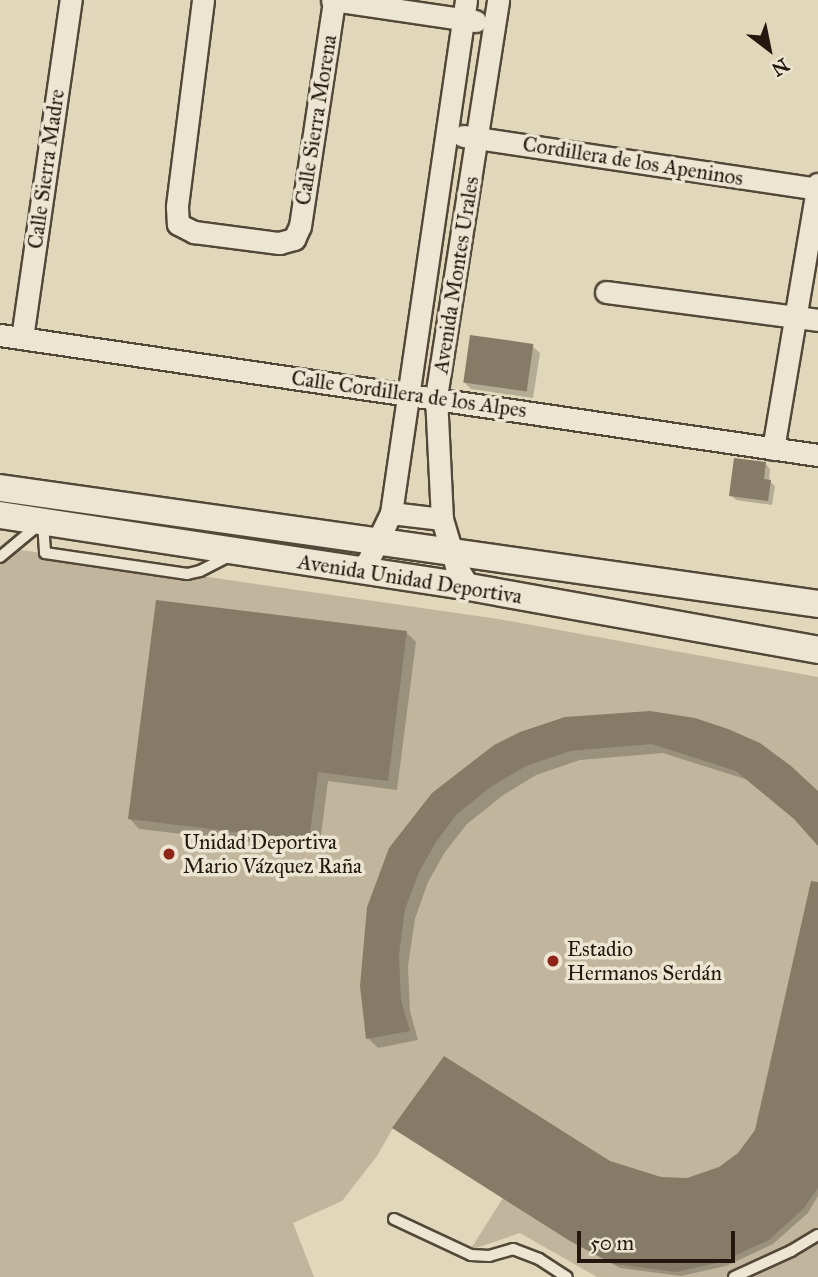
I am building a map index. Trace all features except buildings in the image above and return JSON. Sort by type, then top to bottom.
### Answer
[{"type":"street","name":"Calle Sierra Madre","points":[[22,338],[71,0]]},
{"type":"street","name":"Calle Sierra Morena","points":[[202,0],[177,207],[178,225],[206,234],[279,243],[294,239],[300,226],[334,0]]},
{"type":"street","points":[[334,0],[465,9],[494,25]]},
{"type":"street","name":"Avenida Montes Urales","points":[[469,587],[451,551],[442,519],[436,397],[498,0]]},
{"type":"street","name":"Avenida Montes Urales","points":[[358,570],[368,561],[391,513],[465,9]]},
{"type":"street","name":"Cordillera de los Apeninos","points":[[448,134],[818,187]]},
{"type":"street","points":[[773,449],[818,187]]},
{"type":"street","points":[[606,292],[818,320]]},
{"type":"street","name":"Calle Cordillera de los Alpes","points":[[0,335],[818,455]]},
{"type":"street","name":"Avenida Unidad Deportiva","points":[[0,488],[818,604]]},
{"type":"street","points":[[391,513],[442,519]]},
{"type":"street","name":"Avenida Unidad Deportiva","points":[[0,515],[469,587],[818,650]]},
{"type":"lane","points":[[0,556],[43,521],[46,495]]},
{"type":"lane","points":[[394,1219],[471,1255],[489,1256],[513,1249],[539,1259],[567,1277]]},
{"type":"lane","points":[[734,1277],[792,1251],[818,1235]]},
{"type":"shaded area","points":[[0,547],[498,619],[818,677],[818,1277],[597,1277],[520,1233],[470,1250],[503,1198],[393,1128],[377,1156],[342,1201],[293,1223],[314,1277],[0,1277]]},
{"type":"place","name":"Unidad Deportiva Mario Vázquez Raña","points":[[169,854]]},
{"type":"place","name":"Estadio Hermanos Serdán","points":[[553,961]]}]
